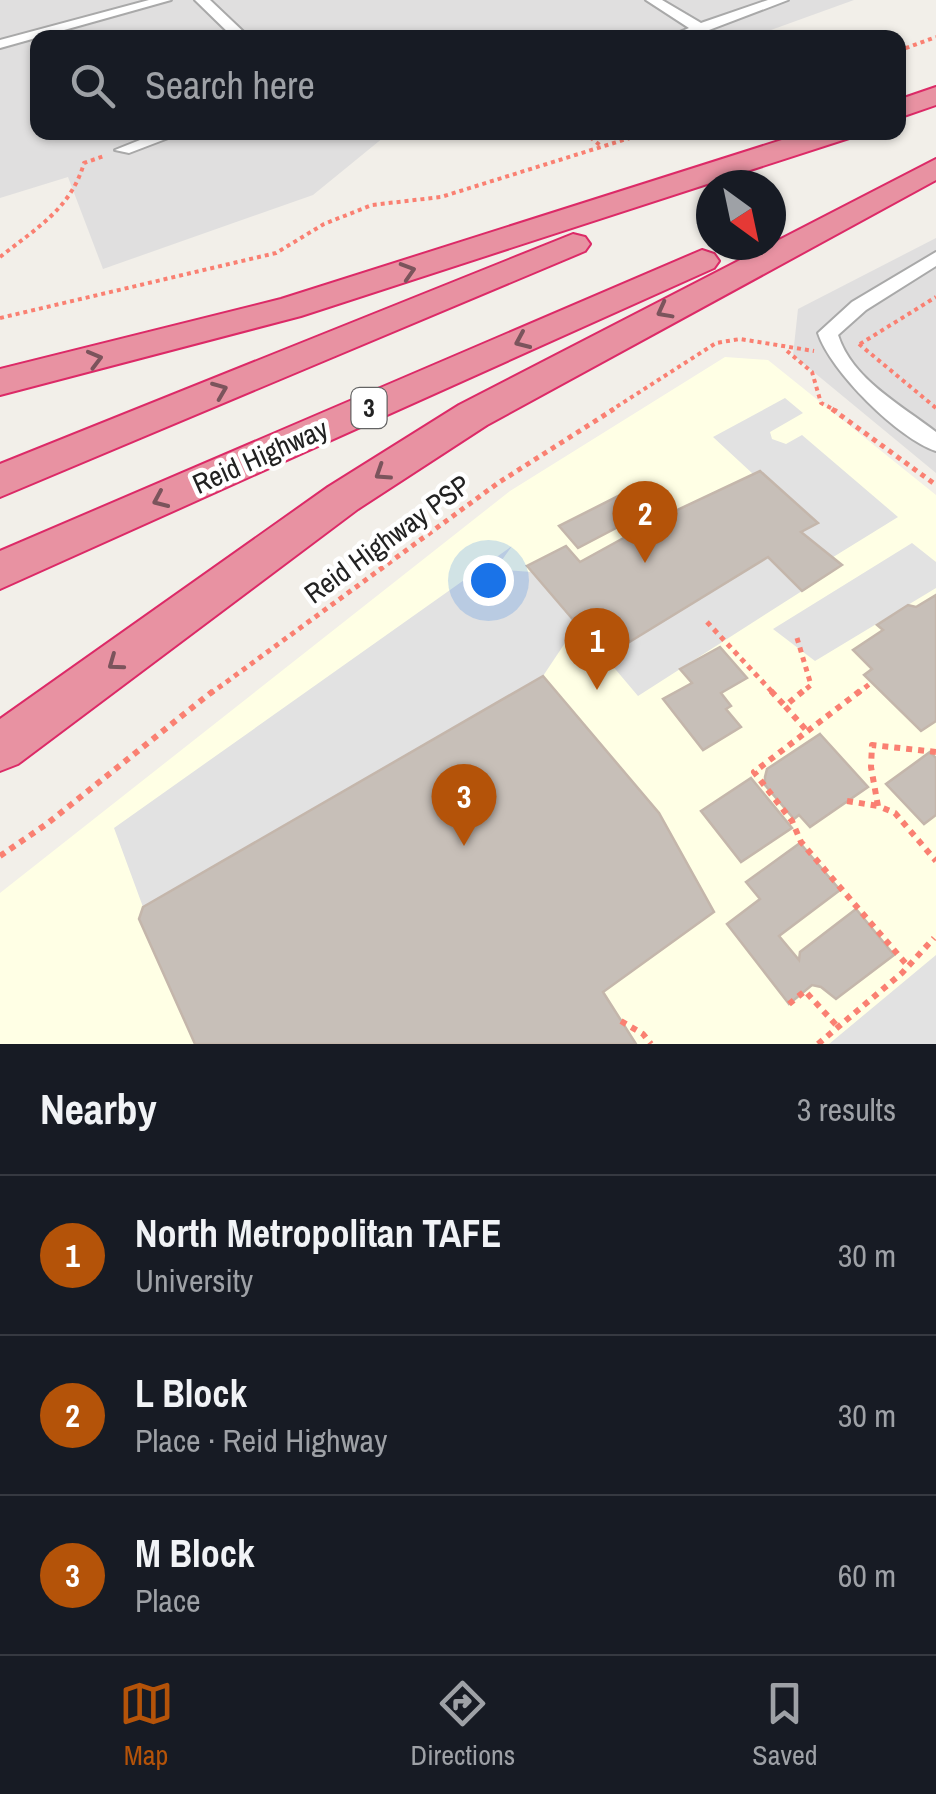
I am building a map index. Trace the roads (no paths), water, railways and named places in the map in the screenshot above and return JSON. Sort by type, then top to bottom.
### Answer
[{"type":"highway","points":[[906,107],[936,95]]},
{"type":"highway","points":[[0,382],[289,308],[816,140]]},
{"type":"highway","points":[[752,170],[822,140]]},
{"type":"highway","points":[[786,224],[936,158]]},
{"type":"highway","points":[[0,748],[343,498],[473,415],[936,168]]},
{"type":"highway","points":[[0,481],[696,193]]},
{"type":"highway","name":"Reid Highway","points":[[0,571],[705,260]]},
{"type":"street","points":[[52,30],[164,0]]},
{"type":"street","points":[[202,0],[234,30]]},
{"type":"street","points":[[653,0],[698,28]]},
{"type":"street","points":[[693,30],[782,0]]},
{"type":"street","points":[[0,44],[30,36]]},
{"type":"street","points":[[123,150],[153,140]]},
{"type":"street","points":[[936,258],[839,321],[828,333],[830,348],[852,376],[936,443]]},
{"type":"place","name":"L Block","points":[[645,563]]},
{"type":"place","name":"North Metropolitan TAFE","points":[[597,690]]},
{"type":"place","name":"M Block","points":[[464,846]]}]
